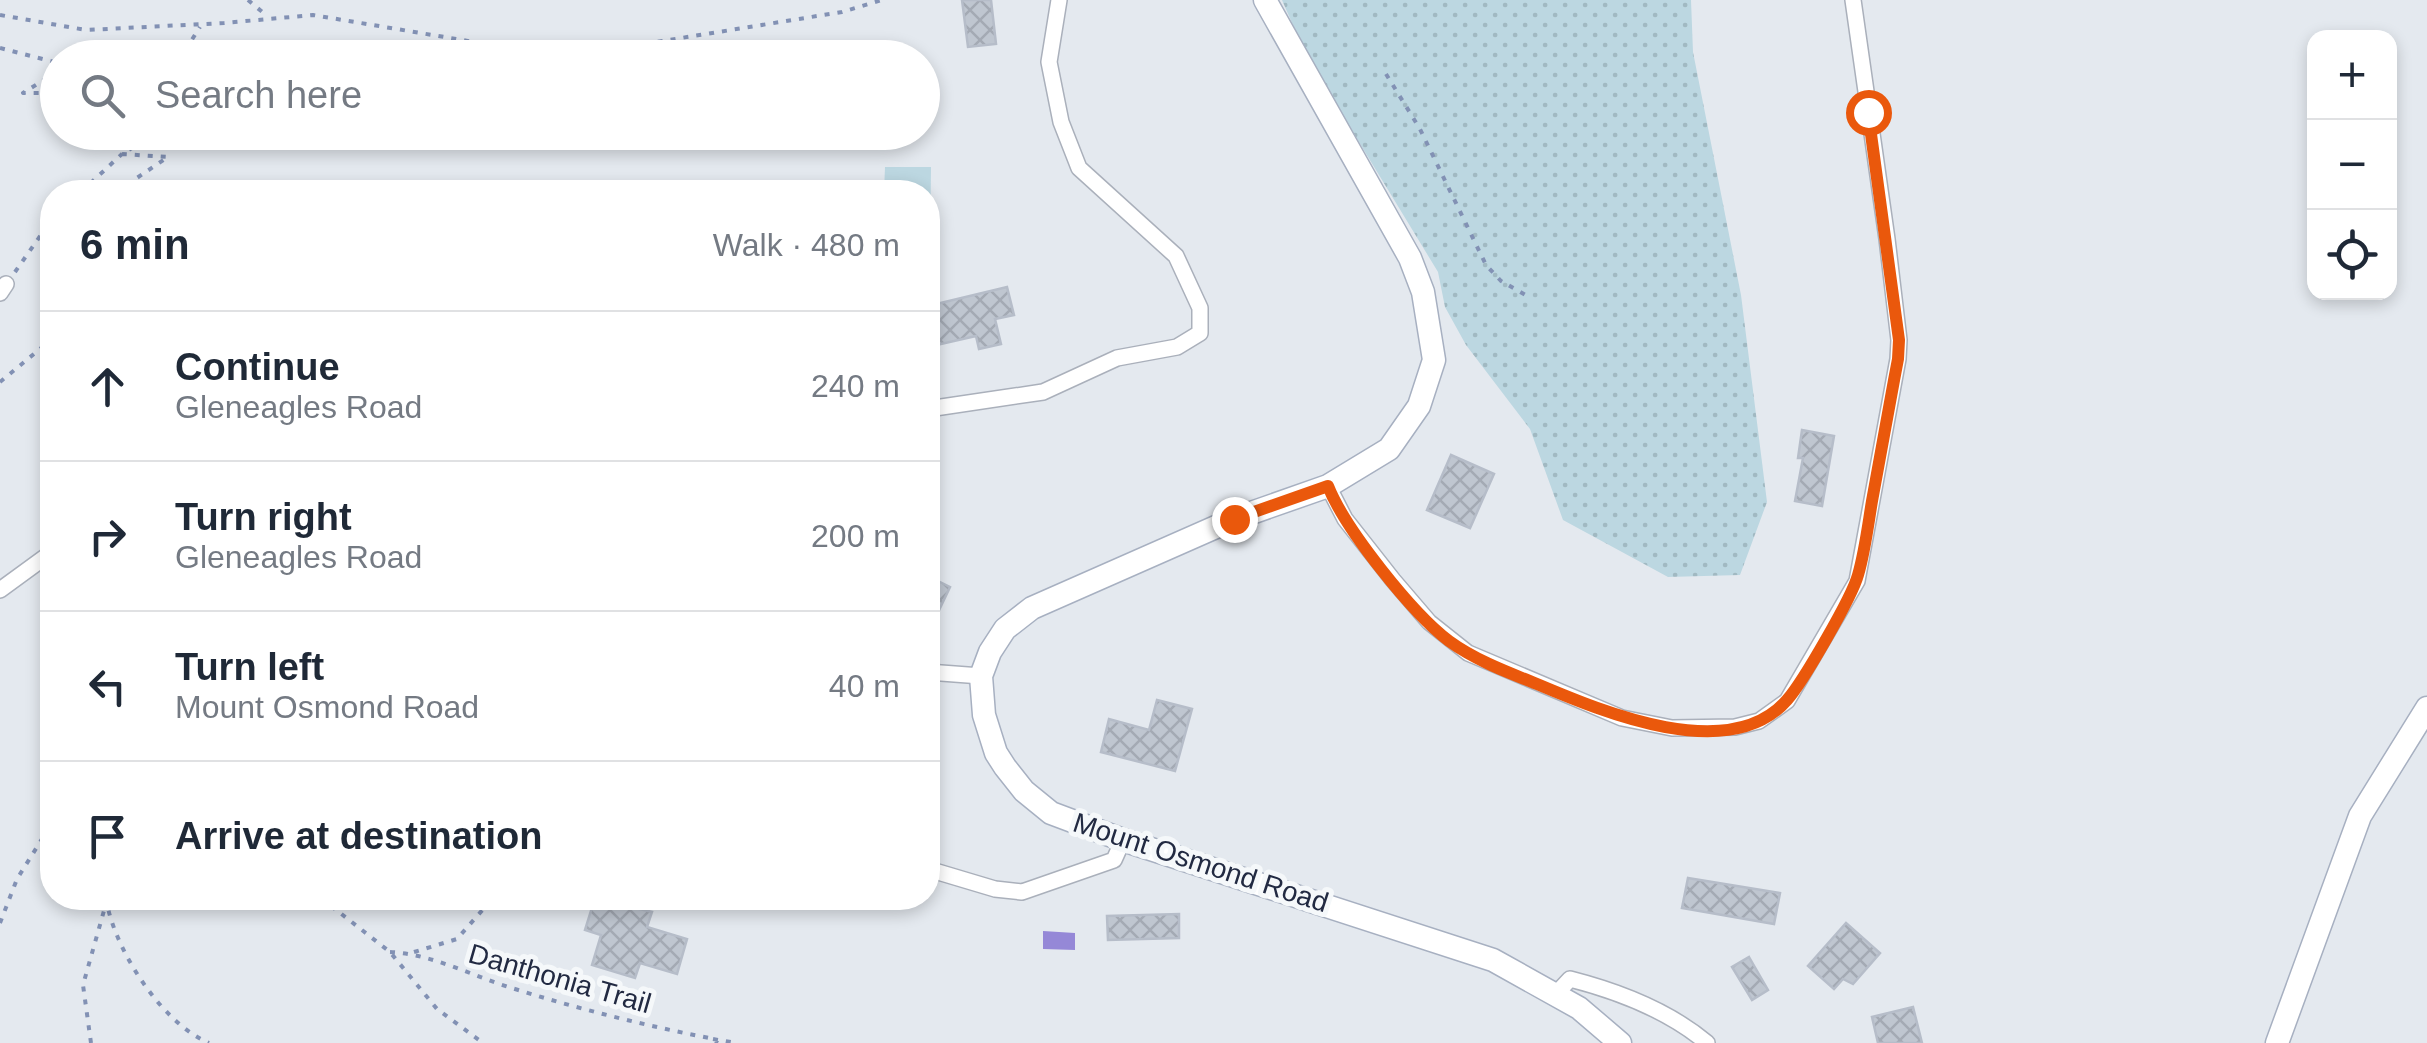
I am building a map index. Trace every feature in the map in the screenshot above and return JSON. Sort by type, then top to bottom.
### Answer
[{"type":"street","points":[[940,407],[1043,392],[1117,358],[1178,347],[1200,333],[1200,308],[1176,256],[1079,168],[1060,122],[1049,62],[1060,0]]},
{"type":"street","points":[[940,673],[981,676],[997,639],[1018,618],[1052,596],[1234,519],[1328,486],[1375,460],[1406,430],[1420,406],[1434,360],[1423,292],[1410,258],[1265,0]]},
{"type":"street","points":[[1328,486],[1345,519],[1428,622],[1468,654],[1500,669],[1622,718],[1654,726],[1736,727],[1758,721],[1787,700],[1856,581],[1898,359],[1889,256],[1853,0]]},
{"type":"street","points":[[0,590],[40,561]]},
{"type":"street","name":"Mount Osmond Road","points":[[981,676],[984,715],[996,754],[1024,791],[1051,813],[1493,960],[1592,1017],[1620,1043]]},
{"type":"street","points":[[2277,1043],[2360,816],[2427,708]]},
{"type":"street","points":[[940,872],[996,889],[1022,892],[1114,860],[1123,840]]},
{"type":"street","points":[[1555,994],[1570,979],[1594,985],[1647,1006],[1707,1043]]},
{"type":"path","points":[[248,0],[268,16]]},
{"type":"path","points":[[669,40],[842,12],[882,0]]},
{"type":"path","points":[[0,15],[86,30],[313,14],[464,40]]},
{"type":"path","points":[[192,40],[202,24]]},
{"type":"path","points":[[0,48],[40,58]]},
{"type":"path","points":[[1386,74],[1420,129],[1486,265],[1501,281],[1529,297]]},
{"type":"path","points":[[40,82],[22,93],[40,93]]},
{"type":"path","points":[[94,180],[129,150]]},
{"type":"path","points":[[122,154],[168,157],[134,180]]},
{"type":"path","points":[[3,289],[40,236]]},
{"type":"path","points":[[0,382],[40,349]]},
{"type":"path","points":[[0,923],[17,880],[40,839]]},
{"type":"path","points":[[91,1043],[83,985],[103,910]]},
{"type":"path","points":[[109,910],[120,949],[164,1008],[209,1043]]},
{"type":"path","points":[[335,910],[390,952],[437,1009],[483,1043]]},
{"type":"path","points":[[411,953],[457,940],[483,910]]},
{"type":"path","name":"Danthonia Trail","points":[[390,952],[411,953],[513,989],[718,1043]]},
{"type":"path","points":[[709,1038],[736,1043]]},
{"type":"shaded area","points":[[1282,0],[1691,0],[1693,52],[1741,295],[1767,502],[1740,575],[1668,577],[1563,520],[1530,429],[1466,345],[1445,307],[1438,272],[1306,55]]},
{"type":"shaded area","points":[[885,167],[931,167],[931,180],[884,180]]},
{"type":"water","points":[[1043,931],[1075,933],[1075,950],[1043,949]]},
{"type":"building","points":[[962,0],[991,0],[996,44],[968,47]]},
{"type":"building","points":[[1007,287],[1014,315],[995,319],[1001,344],[979,349],[976,336],[940,344],[940,303]]},
{"type":"building","points":[[1802,430],[1834,436],[1822,506],[1795,501],[1803,458],[1798,458]]},
{"type":"building","points":[[1451,455],[1494,474],[1470,528],[1427,510]]},
{"type":"building","points":[[940,582],[950,587],[940,608]]},
{"type":"building","points":[[1157,700],[1192,709],[1175,771],[1101,752],[1109,719],[1149,730]]},
{"type":"building","points":[[1688,878],[1780,893],[1774,924],[1682,908]]},
{"type":"building","points":[[591,910],[644,910],[652,912],[647,927],[687,939],[677,974],[640,963],[635,978],[592,965],[601,935],[585,930]]},
{"type":"building","points":[[1179,914],[1179,938],[1108,940],[1107,916]]},
{"type":"building","points":[[1846,923],[1880,953],[1853,984],[1843,979],[1834,989],[1808,966]]},
{"type":"building","points":[[1749,957],[1768,990],[1752,1000],[1732,967]]},
{"type":"building","points":[[1913,1007],[1922,1043],[1878,1043],[1872,1017]]},
{"type":"route","points":[[1234,519],[1328,486],[1345,519],[1428,622],[1468,654],[1602,711],[1654,726],[1736,727],[1767,716],[1787,700],[1800,682],[1859,573],[1898,359],[1899,340],[1868,112]]}]
